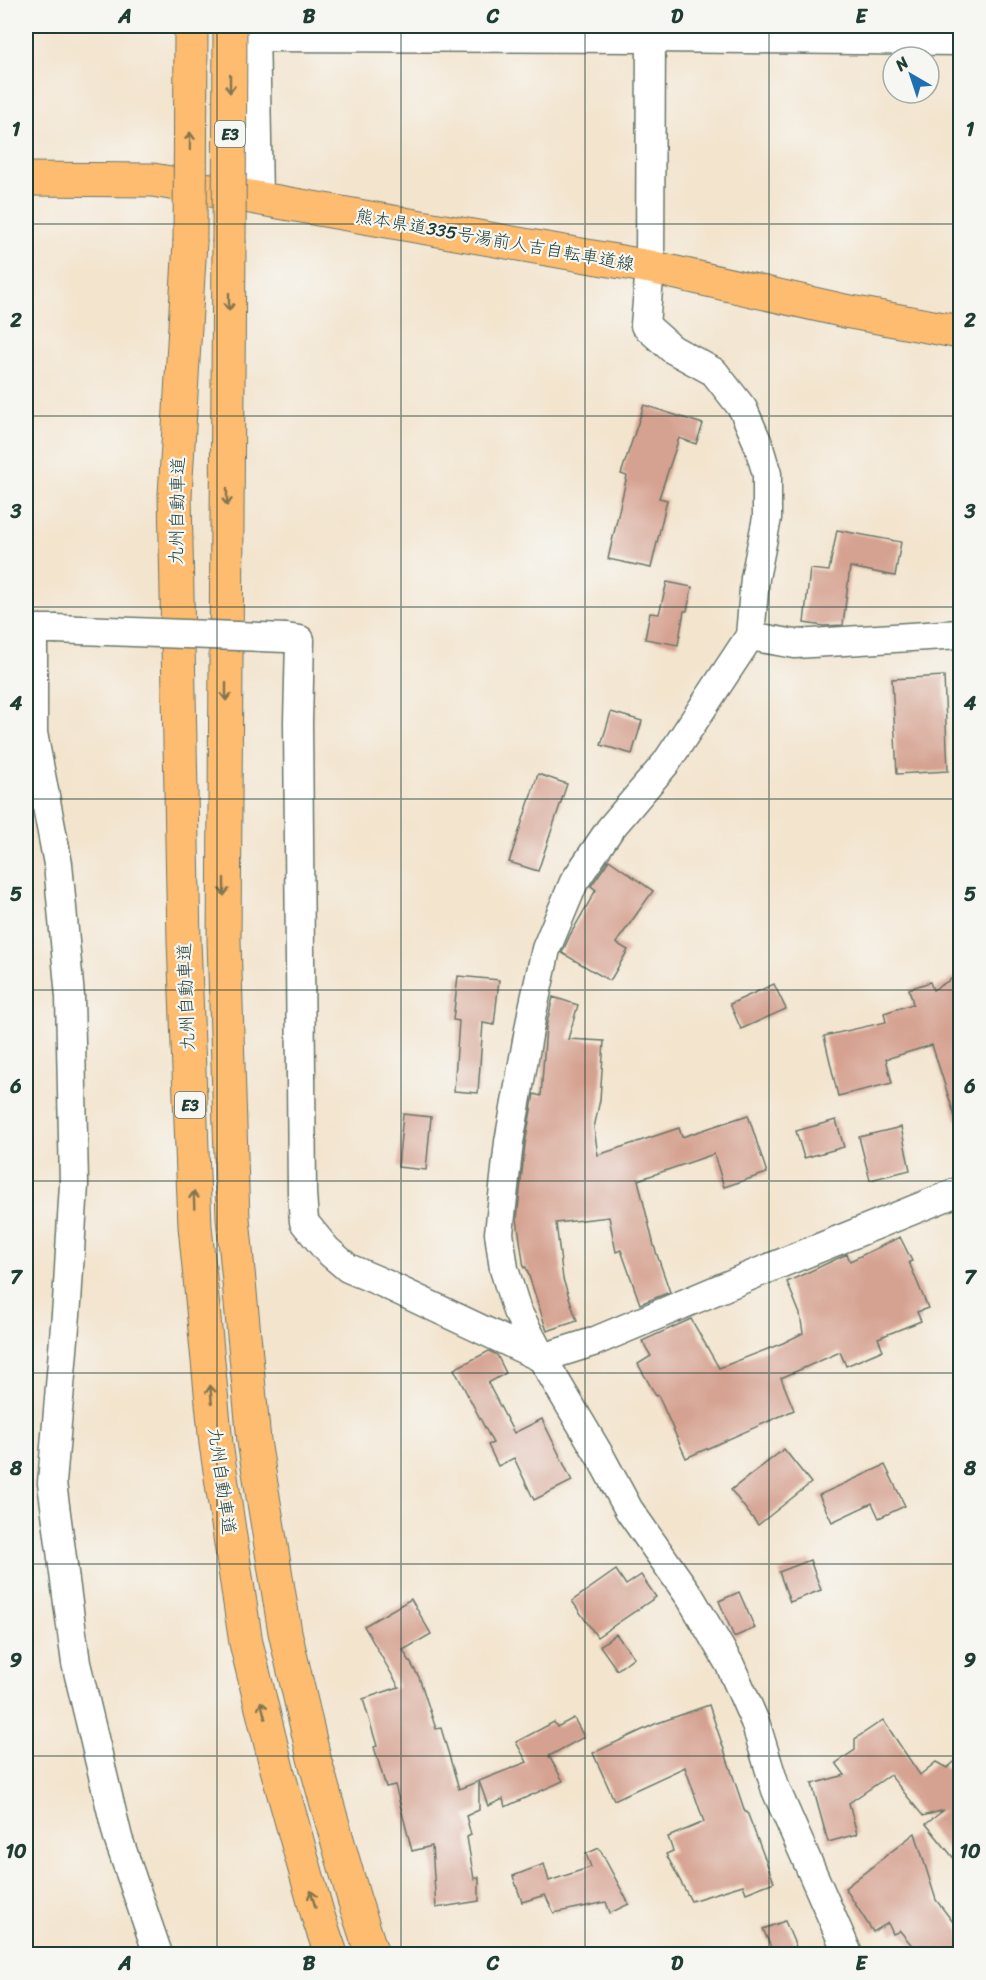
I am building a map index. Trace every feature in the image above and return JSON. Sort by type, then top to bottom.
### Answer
[{"type":"main road","name":"九州自動車道","points":[[191,26],[190,242],[175,495],[184,941],[195,1226],[216,1444],[246,1643],[277,1769],[318,1916],[331,1954]]},
{"type":"main road","name":"九州自動車道","points":[[247,29],[229,243],[224,941],[233,1218],[254,1441],[285,1632],[314,1758],[372,1954]]},
{"type":"main road","name":"熊本県道335号湯前人吉自転車道線","points":[[26,179],[153,180],[650,267],[845,311],[960,332]]},
{"type":"street","points":[[258,199],[247,29],[651,32],[960,41]]},
{"type":"street","points":[[651,32],[650,267],[645,325],[672,349],[714,372],[743,409],[757,441],[767,474],[767,518],[755,578],[750,636],[666,763],[610,829],[574,882],[546,949],[509,1142],[499,1233],[504,1269],[518,1311],[542,1358],[629,1510],[690,1597],[730,1665],[755,1722],[776,1790],[848,1954]]},
{"type":"street","points":[[158,1954],[118,1838],[76,1663],[52,1483],[74,1184],[70,1009],[58,864],[33,733],[33,629],[300,640],[298,733],[304,1222],[327,1250],[348,1268],[542,1358],[593,1342],[960,1191]]},
{"type":"street","points":[[750,636],[795,644],[960,634]]},
{"type":"building","points":[[644,405],[703,424],[696,444],[679,438],[659,498],[667,500],[651,568],[608,559],[627,476],[621,474]]},
{"type":"building","points":[[837,530],[901,542],[895,576],[850,567],[843,625],[824,626],[804,623],[810,569],[829,571]]},
{"type":"building","points":[[667,582],[692,587],[687,611],[684,611],[678,645],[645,639],[650,613],[659,614]]},
{"type":"building","points":[[944,676],[948,771],[897,774],[892,679]]},
{"type":"building","points":[[611,712],[642,721],[632,754],[601,745]]},
{"type":"building","points":[[538,774],[567,784],[538,871],[509,862]]},
{"type":"building","points":[[609,860],[653,891],[616,943],[628,950],[610,981],[562,953],[596,890],[591,886]]},
{"type":"building","points":[[960,974],[960,1120],[956,1120],[932,1045],[886,1059],[892,1083],[838,1096],[824,1036],[886,1022],[884,1013],[913,1004],[909,989],[930,982],[933,990]]},
{"type":"building","points":[[458,976],[499,980],[494,1025],[483,1023],[478,1093],[454,1091],[459,1021],[453,1020]]},
{"type":"building","points":[[774,984],[786,1009],[741,1029],[730,1004]]},
{"type":"building","points":[[553,997],[578,1005],[568,1039],[604,1041],[600,1100],[594,1128],[598,1155],[679,1128],[682,1137],[748,1115],[767,1173],[724,1187],[714,1154],[638,1180],[654,1246],[670,1292],[640,1304],[621,1250],[616,1252],[609,1217],[556,1223],[563,1279],[577,1321],[547,1331],[526,1267],[524,1268],[517,1219],[525,1144],[534,1094],[541,1096],[546,1027]]},
{"type":"building","points":[[403,1114],[431,1117],[426,1170],[398,1167]]},
{"type":"building","points":[[836,1120],[844,1147],[804,1158],[796,1131]]},
{"type":"building","points":[[901,1127],[910,1170],[870,1180],[859,1137]]},
{"type":"building","points":[[900,1237],[912,1261],[909,1262],[928,1308],[917,1312],[921,1321],[878,1338],[883,1350],[846,1366],[840,1352],[781,1378],[794,1410],[686,1458],[658,1395],[656,1396],[638,1364],[651,1356],[642,1341],[691,1319],[719,1368],[783,1343],[803,1333],[800,1314],[787,1282],[847,1254],[850,1261]]},
{"type":"building","points":[[489,1351],[497,1355],[506,1373],[488,1383],[514,1433],[542,1419],[572,1481],[534,1500],[514,1458],[498,1466],[488,1445],[493,1443],[454,1369]]},
{"type":"building","points":[[784,1449],[811,1483],[758,1525],[731,1490]]},
{"type":"building","points":[[885,1465],[905,1506],[879,1518],[872,1503],[832,1522],[819,1495]]},
{"type":"building","points":[[810,1560],[821,1590],[790,1602],[779,1572]]},
{"type":"building","points":[[616,1570],[626,1585],[641,1575],[656,1597],[597,1637],[572,1601]]},
{"type":"building","points":[[739,1592],[755,1628],[734,1637],[719,1601]]},
{"type":"building","points":[[411,1599],[431,1634],[403,1650],[419,1677],[436,1729],[441,1728],[459,1789],[479,1781],[479,1810],[466,1816],[471,1835],[467,1837],[474,1879],[479,1877],[479,1901],[436,1908],[432,1846],[412,1851],[395,1785],[386,1787],[363,1699],[399,1687],[364,1626]]},
{"type":"building","points":[[616,1634],[634,1657],[617,1670],[600,1646]]},
{"type":"building","points":[[709,1705],[745,1812],[747,1812],[774,1882],[746,1893],[743,1885],[691,1901],[666,1854],[673,1851],[668,1837],[704,1822],[685,1767],[614,1800],[593,1753],[655,1724]]},
{"type":"building","points":[[574,1718],[584,1737],[549,1756],[563,1781],[505,1807],[503,1799],[488,1806],[479,1781],[527,1762],[516,1742],[554,1722],[557,1727]]},
{"type":"building","points":[[883,1720],[920,1775],[936,1762],[947,1768],[960,1757],[960,1866],[926,1824],[944,1810],[923,1816],[890,1775],[849,1803],[857,1834],[828,1842],[812,1784],[845,1775],[836,1763],[855,1750],[855,1739]]},
{"type":"building","points":[[915,1833],[936,1900],[960,1931],[960,1954],[919,1954],[900,1931],[893,1934],[888,1923],[873,1932],[845,1888]]},
{"type":"building","points":[[599,1848],[629,1904],[610,1913],[606,1902],[554,1913],[545,1895],[522,1902],[513,1876],[544,1864],[549,1881],[591,1867],[586,1854]]},
{"type":"building","points":[[785,1921],[797,1949],[784,1954],[774,1954],[763,1929]]}]
